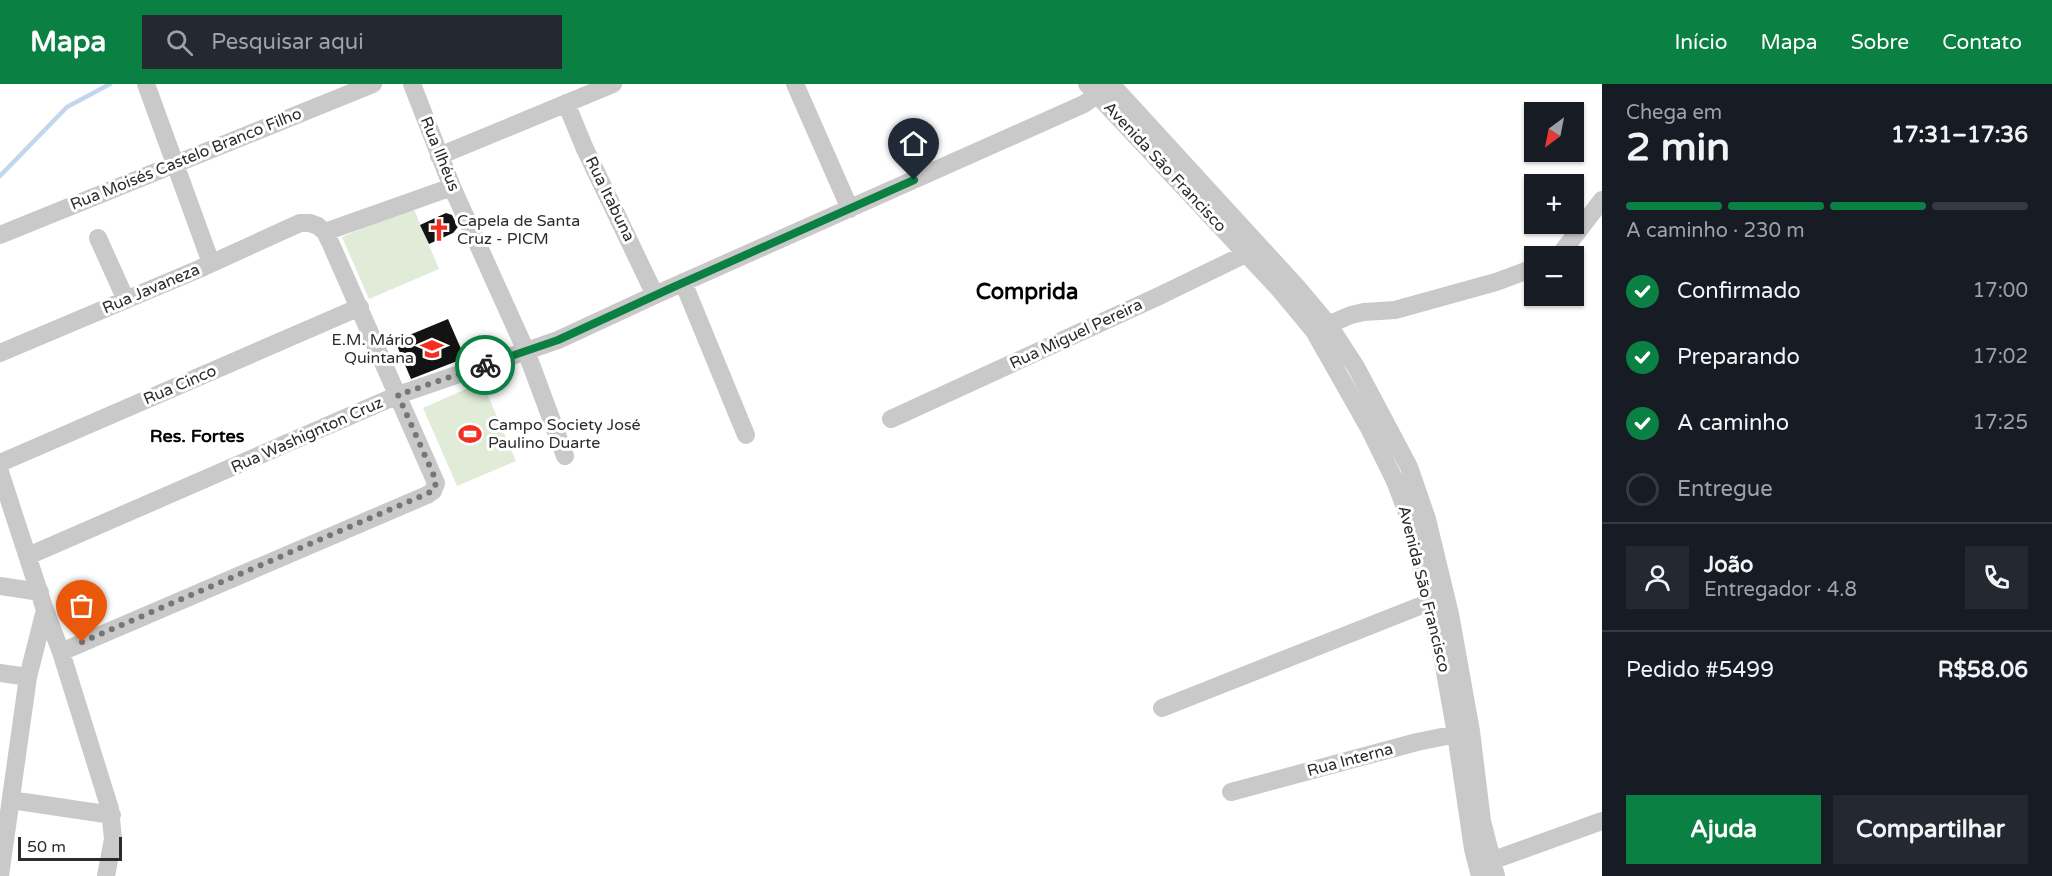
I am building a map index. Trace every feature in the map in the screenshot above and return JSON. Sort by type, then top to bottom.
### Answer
[{"type":"street","points":[[146,84],[211,263]]},
{"type":"street","name":"Rua Moisés Castelo Branco Filho","points":[[0,235],[373,84]]},
{"type":"street","name":"Rua Ilhéus","points":[[412,84],[452,187],[526,351],[565,456]]},
{"type":"street","points":[[439,156],[613,84]]},
{"type":"street","points":[[795,84],[849,209]]},
{"type":"street","name":"Rua Washignton Cruz","points":[[28,556],[398,395],[558,340],[1084,104],[1102,87]]},
{"type":"street","name":"Avenida São Francisco","points":[[1102,87],[1253,250],[1280,290],[1321,328],[1395,481],[1419,521],[1450,614],[1473,849],[1480,876]]},
{"type":"street","name":"Rua Itabuna","points":[[566,103],[585,149],[655,295]]},
{"type":"street","points":[[61,652],[427,495],[435,489],[434,476],[325,232],[452,187]]},
{"type":"street","points":[[1567,246],[1602,200]]},
{"type":"street","name":"Rua Javaneza","points":[[0,353],[300,223],[314,224],[325,232]]},
{"type":"street","points":[[98,238],[126,300]]},
{"type":"street","name":"Rua Miguel Pereira","points":[[891,419],[1253,250]]},
{"type":"street","points":[[1321,328],[1358,314],[1395,310],[1461,293],[1524,271]]},
{"type":"street","points":[[683,282],[746,435]]},
{"type":"street","name":"Rua Cinco","points":[[0,463],[360,308]]},
{"type":"street","points":[[0,472],[61,652],[112,815],[113,839],[108,873]]},
{"type":"street","name":"Avenida São Francisco","points":[[1419,521],[1430,602],[1494,868]]},
{"type":"street","points":[[0,586],[42,601]]},
{"type":"street","points":[[0,876],[28,677],[42,601]]},
{"type":"street","points":[[1161,708],[1430,602]]},
{"type":"street","points":[[0,673],[28,677]]},
{"type":"street","name":"Rua Interna","points":[[1231,792],[1417,742],[1463,733]]},
{"type":"street","points":[[11,800],[112,815]]},
{"type":"street","points":[[1494,868],[1602,821]]},
{"type":"green space","points":[[413,207],[439,269],[369,299],[342,237]]},
{"type":"green space","name":"Campo Society José Paulino Duarte","points":[[482,382],[516,461],[457,486],[423,408]]},
{"type":"building","name":"Capela de Santa Cruz - PICM","points":[[446,213],[452,215],[458,227],[453,233],[429,244],[420,225]]},
{"type":"building","name":"E.M. Mário Quintana","points":[[448,319],[465,358],[411,379],[395,341]]},
{"type":"waterway","points":[[0,176],[67,107],[110,84]]},
{"type":"way so far","points":[[82,642],[433,491],[436,483],[434,476],[398,395],[485,365]]},
{"type":"place","name":"Capela de Santa Cruz - PICM","points":[[439,230]]},
{"type":"place","name":"E.M. Mário Quintana","points":[[432,349]]},
{"type":"place","name":"Campo Society José Paulino Duarte","points":[[470,434]]},
{"type":"district","name":"Comprida","points":[[1027,292]]},
{"type":"district","name":"Res. Fortes","points":[[197,436]]},
{"type":"route","points":[[485,365],[558,340],[914,180]]}]
